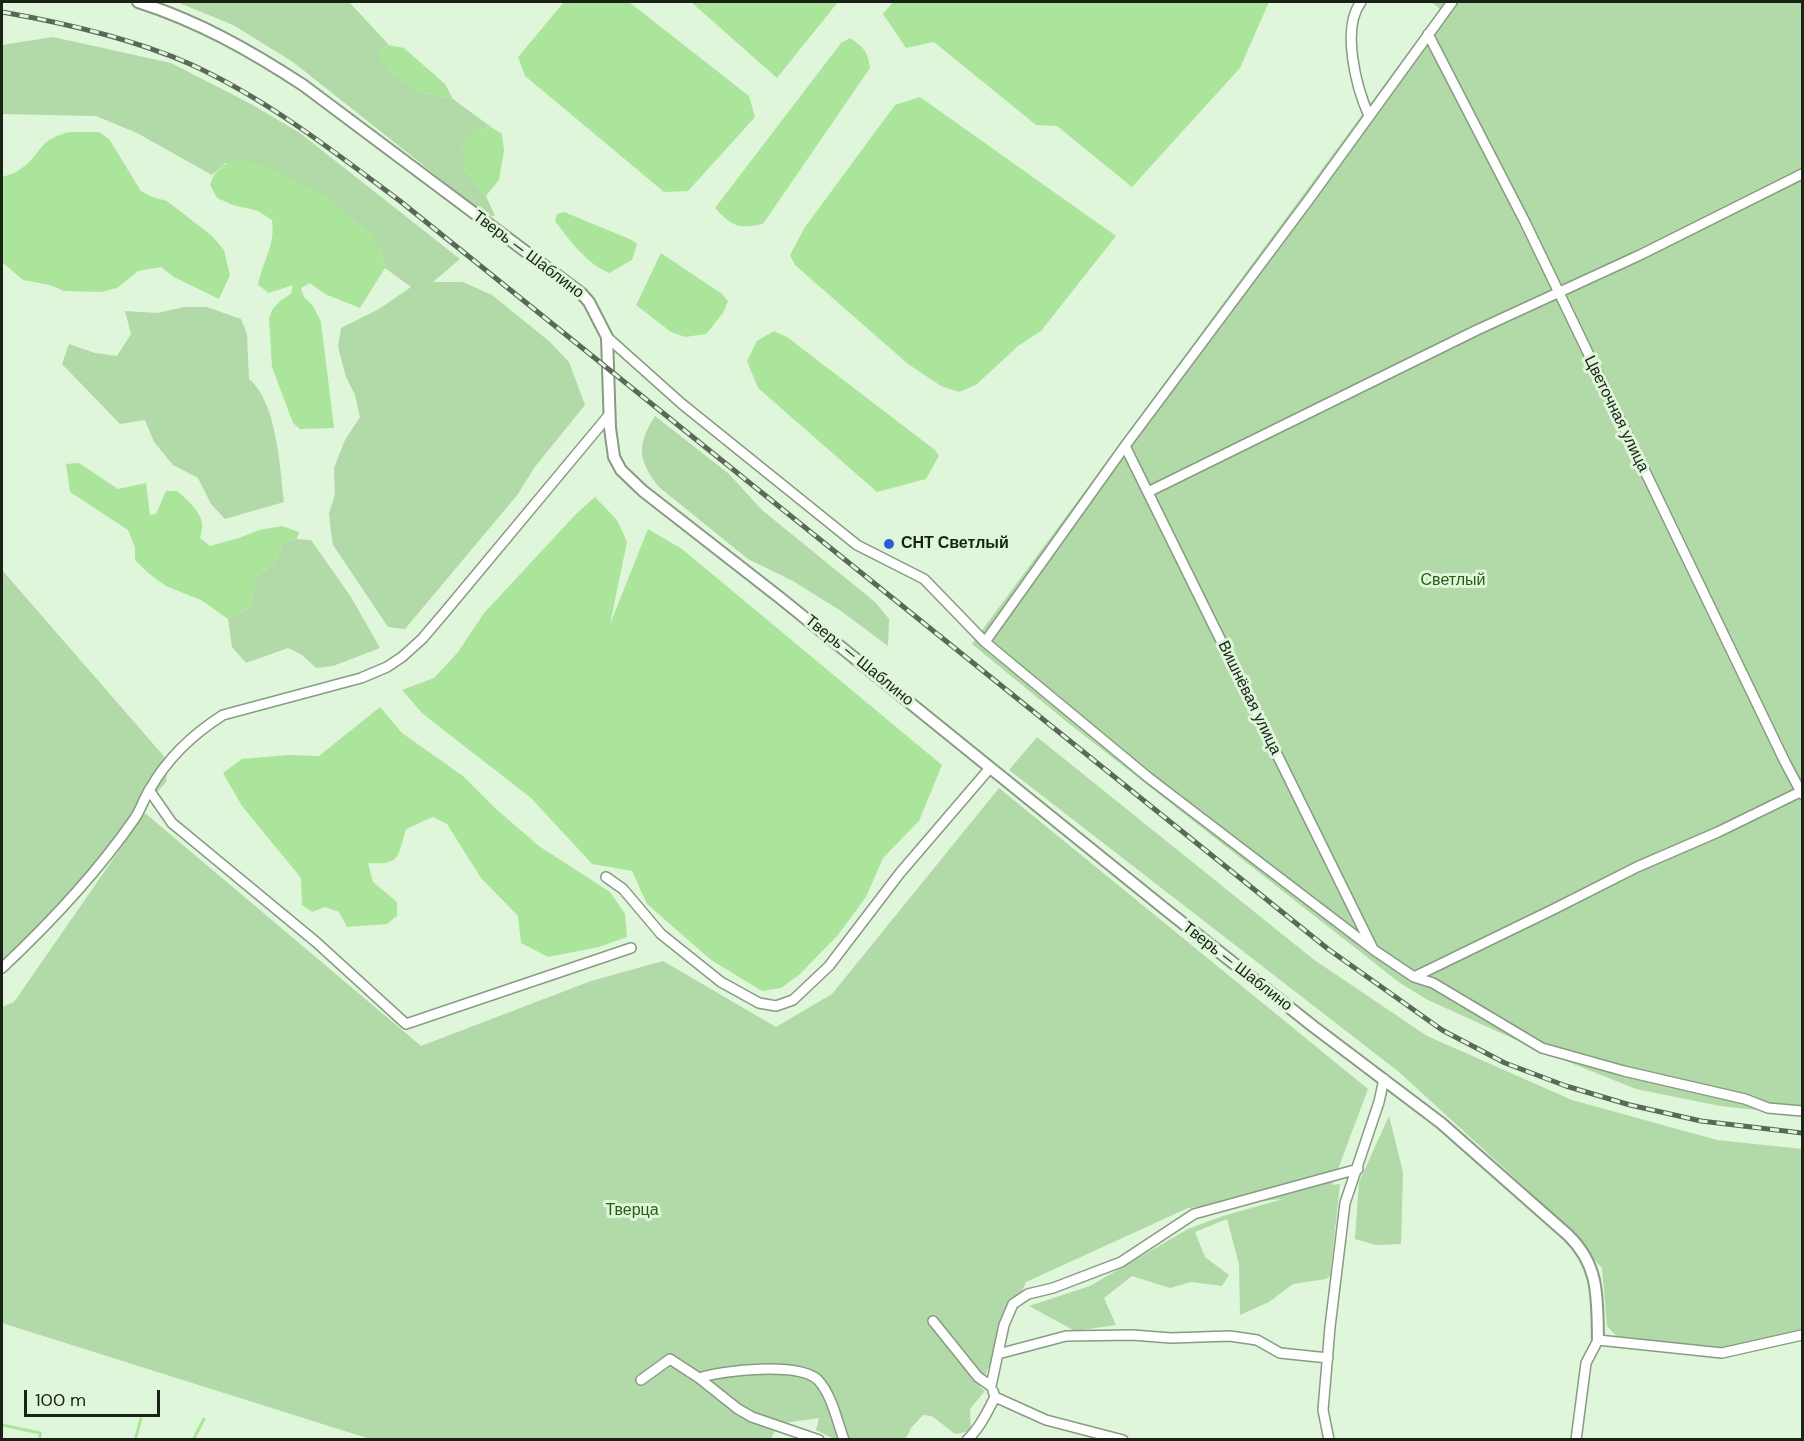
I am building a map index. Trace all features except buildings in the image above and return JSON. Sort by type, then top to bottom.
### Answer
[{"type":"street","name":"Тверь — Шаблино","points":[[138,2],[179,16],[214,32],[279,70],[317,95],[486,224],[573,286],[589,302],[607,337],[609,415],[614,457],[619,468],[632,481],[1183,923],[1441,1123],[1577,1245],[1589,1264],[1596,1285],[1598,1340]]},
{"type":"street","points":[[1361,2],[1354,11],[1350,34],[1360,97],[1369,116]]},
{"type":"street","points":[[986,642],[1125,446],[1310,198],[1452,2]]},
{"type":"street","name":"Цветочная улица","points":[[1428,33],[1525,222],[1785,762],[1802,792]]},
{"type":"street","points":[[1148,492],[1467,335],[1640,255],[1803,174]]},
{"type":"street","points":[[607,337],[682,404],[857,545],[924,579],[986,642],[1149,778],[1374,950],[1414,977],[1433,983],[1542,1048],[1624,1071],[1745,1099],[1768,1108],[1803,1111]]},
{"type":"street","points":[[2,968],[45,926],[92,873],[136,817],[149,790],[168,761],[207,725],[222,715],[361,678],[387,667],[402,657],[422,639],[609,415]]},
{"type":"street","name":"Вишнёвая улица","points":[[1125,446],[1374,950]]},
{"type":"street","points":[[606,877],[623,889],[661,934],[721,982],[759,1003],[776,1006],[793,1000],[829,966],[900,873],[990,768]]},
{"type":"street","points":[[149,790],[172,823],[316,942],[406,1024],[631,948]]},
{"type":"street","points":[[1414,977],[1637,867],[1802,792]]},
{"type":"street","points":[[1329,1440],[1323,1410],[1345,1203],[1358,1169],[1384,1079]]},
{"type":"street","points":[[1123,1440],[1046,1420],[995,1397],[991,1386],[1004,1325],[1011,1308],[1028,1294],[1053,1288],[1121,1262],[1194,1214],[1358,1169]]},
{"type":"street","points":[[933,1321],[978,1377],[991,1386]]},
{"type":"street","points":[[998,1354],[1066,1336],[1132,1335],[1171,1338],[1230,1336],[1257,1340],[1280,1353],[1328,1358]]},
{"type":"street","points":[[1576,1440],[1586,1363],[1598,1340],[1722,1353],[1803,1335]]},
{"type":"street","points":[[641,1380],[670,1359],[699,1377],[738,1409],[752,1417],[819,1440]]},
{"type":"street","points":[[699,1377],[763,1368],[810,1375],[827,1393],[844,1440]]},
{"type":"street","points":[[967,1440],[995,1397]]},
{"type":"green space","points":[[177,2],[349,2],[389,45],[380,49],[418,92],[453,99],[491,127],[479,129],[464,169],[486,196],[495,216],[486,215],[293,62],[233,25]]},
{"type":"green space","name":"Светлый","points":[[1431,2],[1802,2],[1802,1115],[1720,1106],[1636,1089],[1536,1049],[1428,1000],[1400,983],[1067,722],[972,644],[1440,9]]},
{"type":"green space","points":[[53,37],[171,63],[251,104],[300,133],[460,259],[433,282],[463,282],[492,295],[550,342],[569,362],[585,405],[534,468],[518,494],[405,629],[388,627],[333,545],[329,513],[335,494],[334,468],[345,440],[360,417],[355,395],[346,377],[338,347],[341,328],[379,309],[411,287],[385,268],[381,250],[226,163],[212,175],[137,133],[96,116],[2,114],[2,45]]},
{"type":"green space","points":[[184,307],[207,307],[241,319],[247,334],[249,379],[266,403],[276,436],[284,502],[225,519],[211,504],[198,478],[173,465],[154,442],[145,420],[120,424],[62,364],[69,344],[95,353],[117,356],[131,334],[125,311],[157,313]]},
{"type":"green space","points":[[655,416],[729,474],[762,510],[875,602],[889,619],[888,646],[841,611],[793,581],[748,559],[659,487],[643,460],[642,452],[645,435]]},
{"type":"green space","points":[[297,539],[311,540],[351,597],[380,648],[333,666],[316,668],[302,655],[288,648],[246,663],[232,647],[228,619],[250,607],[255,587],[254,577],[272,564],[282,543]]},
{"type":"green space","points":[[2,570],[168,761],[166,782],[2,972]]},
{"type":"green space","points":[[1037,737],[1313,959],[1427,1036],[1572,1100],[1717,1140],[1802,1149],[1802,1332],[1726,1351],[1619,1339],[1607,1326],[1602,1268],[1531,1193],[1399,1072],[1009,770]]},
{"type":"green space","name":"Тверца","points":[[999,788],[1368,1089],[1332,1185],[1340,1184],[1330,1276],[1326,1279],[1293,1284],[1269,1302],[1240,1315],[1239,1264],[1227,1219],[1195,1232],[1205,1257],[1229,1275],[1222,1286],[1191,1282],[1170,1288],[1132,1276],[1104,1298],[1116,1325],[1075,1331],[1029,1306],[1090,1286],[1188,1229],[1223,1216],[1283,1199],[1188,1208],[1026,1282],[980,1387],[985,1391],[970,1409],[971,1431],[955,1434],[932,1416],[923,1415],[911,1428],[905,1440],[834,1439],[816,1430],[819,1418],[777,1424],[771,1440],[370,1439],[2,1323],[2,1007],[14,1002],[145,813],[421,1046],[591,981],[663,961],[776,1027],[832,994]]},
{"type":"green space","points":[[1389,1116],[1403,1172],[1401,1244],[1376,1245],[1355,1239],[1359,1182]]},
{"type":"shaded area","points":[[564,2],[629,2],[749,96],[755,117],[688,191],[664,192],[525,76],[518,57]]},
{"type":"shaded area","points":[[691,2],[838,2],[777,78]]},
{"type":"shaded area","points":[[893,2],[1269,2],[1240,68],[1132,187],[1057,126],[1036,125],[934,42],[906,48],[883,14]]},
{"type":"shaded area","points":[[850,38],[864,50],[870,68],[763,224],[741,226],[731,223],[715,208],[841,43]]},
{"type":"shaded area","points":[[389,45],[404,48],[445,84],[453,99],[418,92],[393,75],[381,63],[380,49]]},
{"type":"shaded area","points":[[920,97],[1116,236],[1041,331],[1018,346],[976,385],[959,392],[941,386],[908,364],[795,265],[790,255],[805,227],[895,105]]},
{"type":"shaded area","points":[[491,127],[502,134],[504,151],[499,180],[486,196],[464,169],[462,146],[467,135],[474,130]]},
{"type":"shaded area","points":[[70,132],[99,132],[109,139],[141,191],[167,201],[212,236],[224,250],[230,275],[219,299],[174,277],[161,267],[138,271],[117,288],[101,292],[64,291],[50,285],[23,280],[2,262],[2,177],[27,164],[51,139]]},
{"type":"shaded area","points":[[238,158],[268,167],[328,196],[371,234],[381,250],[385,268],[360,308],[325,294],[310,283],[301,288],[304,297],[313,306],[321,322],[334,428],[300,429],[293,423],[272,367],[269,319],[272,310],[281,300],[291,294],[293,285],[269,293],[258,285],[272,237],[272,220],[258,211],[233,205],[217,198],[210,185],[214,175],[221,168]]},
{"type":"shaded area","points":[[564,212],[632,240],[637,244],[632,260],[609,273],[600,268],[579,251],[555,221],[557,214]]},
{"type":"shaded area","points":[[661,253],[722,294],[728,301],[723,313],[706,334],[685,337],[671,332],[636,305]]},
{"type":"shaded area","points":[[774,331],[787,337],[935,450],[939,456],[926,479],[877,492],[758,388],[747,361],[757,341]]},
{"type":"shaded area","points":[[79,463],[118,489],[146,483],[150,515],[156,514],[166,491],[177,491],[199,514],[202,525],[200,538],[210,546],[259,530],[282,526],[299,532],[297,539],[282,543],[272,564],[254,577],[255,587],[250,607],[228,619],[201,600],[166,586],[148,573],[135,560],[135,547],[128,530],[70,492],[66,464]]},
{"type":"shaded area","points":[[595,497],[617,520],[627,542],[610,624],[648,529],[682,549],[942,765],[919,821],[883,858],[866,897],[838,935],[800,974],[781,988],[762,991],[711,960],[647,904],[632,871],[592,864],[531,798],[423,714],[402,690],[434,678],[458,652],[484,613],[576,514]]},
{"type":"shaded area","points":[[380,707],[402,733],[463,776],[495,808],[539,846],[610,892],[625,914],[627,937],[599,947],[548,957],[521,943],[518,916],[481,878],[447,824],[433,817],[406,829],[399,853],[392,861],[368,863],[373,882],[397,902],[397,916],[387,924],[347,927],[339,912],[325,907],[312,912],[302,905],[301,878],[242,806],[223,773],[242,759],[289,755],[319,756]]},
{"type":"waterway","points":[[135,1440],[141,1419]]},
{"type":"waterway","points":[[193,1440],[204,1419]]},
{"type":"waterway","points":[[2,1425],[40,1433],[40,1440]]},
{"type":"railway","points":[[2,12],[98,32],[145,46],[190,64],[246,93],[324,145],[400,201],[1328,949],[1442,1030],[1505,1063],[1566,1086],[1630,1105],[1701,1121],[1802,1133]]},
{"type":"place","name":"СНТ Светлый","points":[[889,544]]}]
